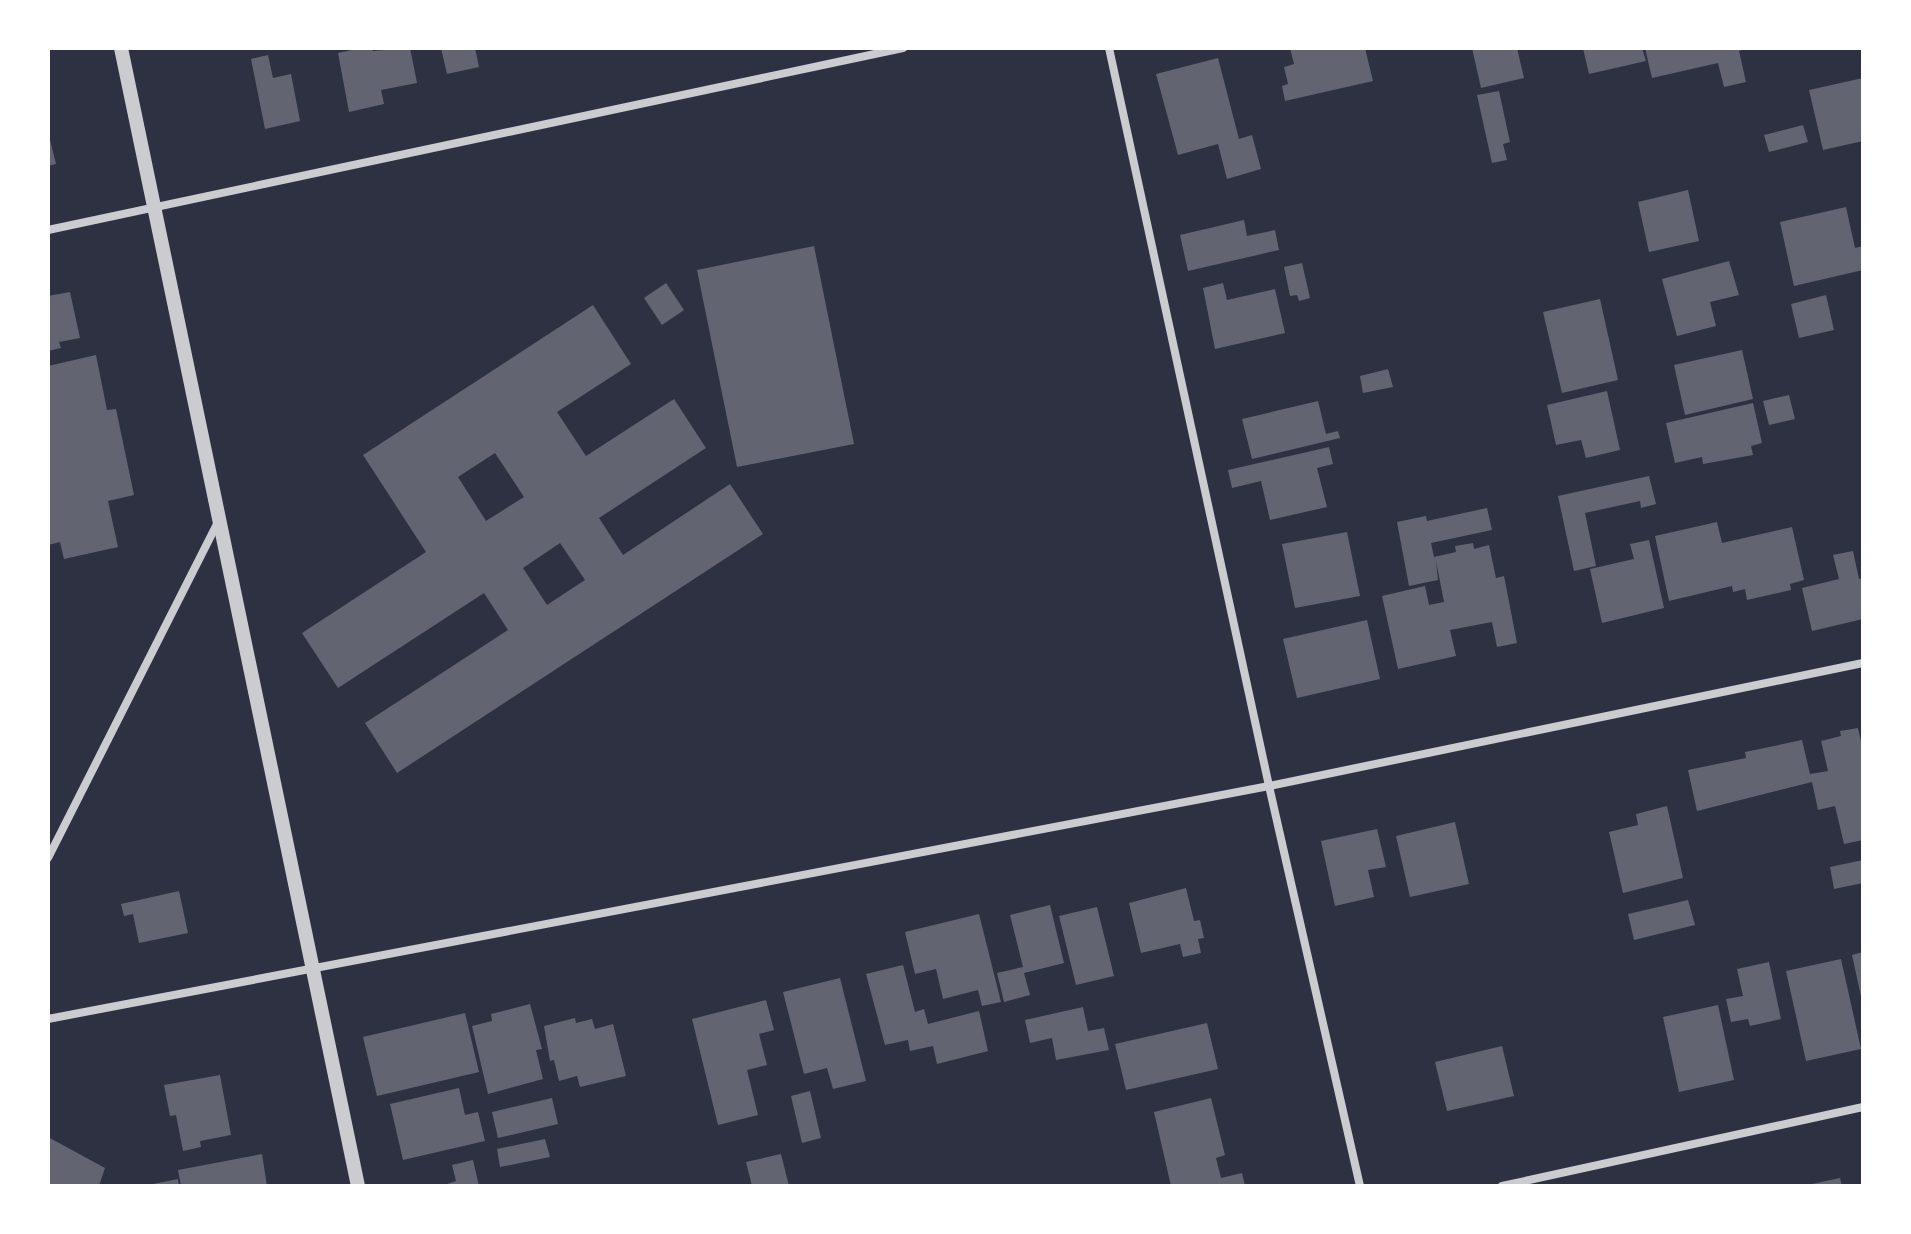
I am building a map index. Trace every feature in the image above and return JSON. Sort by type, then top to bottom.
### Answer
[{"type":"street","points":[[121,48],[358,1186]]},
{"type":"street","points":[[48,230],[903,48]]},
{"type":"street","points":[[1109,48],[1269,786],[1360,1186]]},
{"type":"street","points":[[48,858],[220,517]]},
{"type":"street","points":[[48,1019],[1269,786],[1863,663]]},
{"type":"street","points":[[1502,1186],[1863,1107]]},
{"type":"building","points":[[372,48],[373,51],[410,48],[417,83],[381,90],[384,104],[349,112],[338,53]]},
{"type":"building","points":[[441,48],[475,48],[479,67],[447,74]]},
{"type":"building","points":[[1290,48],[1365,48],[1373,81],[1285,101],[1282,86],[1288,84],[1284,67],[1294,64]]},
{"type":"building","points":[[1472,48],[1517,48],[1524,78],[1481,88]]},
{"type":"building","points":[[1583,48],[1642,48],[1646,61],[1589,74]]},
{"type":"building","points":[[1645,48],[1747,48],[1739,51],[1746,82],[1724,87],[1718,63],[1652,78]]},
{"type":"building","points":[[268,55],[273,78],[291,74],[300,121],[265,129],[251,59]]},
{"type":"building","points":[[1218,58],[1239,139],[1252,135],[1261,169],[1227,179],[1218,144],[1178,155],[1156,74]]},
{"type":"building","points":[[1863,78],[1863,141],[1823,150],[1809,90]]},
{"type":"building","points":[[1499,91],[1510,142],[1503,144],[1507,160],[1492,163],[1477,95]]},
{"type":"building","points":[[1803,125],[1808,142],[1769,152],[1764,135]]},
{"type":"building","points":[[48,132],[56,164],[48,166]]},
{"type":"building","points":[[1688,190],[1699,241],[1649,252],[1638,202]]},
{"type":"building","points":[[1846,207],[1855,248],[1863,246],[1863,270],[1794,286],[1780,222]]},
{"type":"building","points":[[1244,220],[1247,236],[1275,230],[1279,250],[1188,271],[1180,235]]},
{"type":"building","points":[[814,246],[854,444],[737,467],[697,270]]},
{"type":"building","points":[[1729,261],[1739,295],[1710,302],[1716,326],[1677,336],[1662,279]]},
{"type":"building","points":[[1302,263],[1310,298],[1299,301],[1297,295],[1290,296],[1284,267]]},
{"type":"building","points":[[666,283],[684,310],[662,325],[644,298]]},
{"type":"building","points":[[1223,283],[1227,300],[1275,289],[1285,333],[1215,349],[1203,288]]},
{"type":"building","points":[[70,292],[80,338],[59,342],[61,348],[48,351],[48,296]]},
{"type":"building","points":[[1826,295],[1834,330],[1799,338],[1791,304]]},
{"type":"building","points":[[1600,299],[1618,380],[1562,393],[1543,312]]},
{"type":"building","points":[[593,305],[631,364],[557,412],[586,456],[674,399],[706,448],[599,518],[623,555],[730,484],[763,534],[397,773],[365,723],[508,630],[484,593],[338,688],[302,633],[426,552],[363,455]],"holes":[[[495,453],[524,497],[486,521],[458,477]],[[560,543],[585,580],[547,605],[523,568]]]},
{"type":"building","points":[[1742,350],[1753,399],[1685,415],[1674,365]]},
{"type":"building","points":[[96,355],[107,410],[116,409],[134,495],[108,501],[118,547],[64,559],[60,542],[48,545],[48,366]]},
{"type":"building","points":[[1388,369],[1393,387],[1363,393],[1360,376]]},
{"type":"building","points":[[1607,391],[1620,450],[1586,458],[1581,440],[1556,445],[1547,405]]},
{"type":"building","points":[[1789,395],[1795,419],[1769,425],[1763,401]]},
{"type":"building","points":[[1318,401],[1326,434],[1338,431],[1340,438],[1252,459],[1242,419]]},
{"type":"building","points":[[1753,403],[1762,443],[1751,446],[1753,455],[1703,464],[1702,457],[1675,463],[1666,423]]},
{"type":"building","points":[[1329,447],[1333,464],[1317,468],[1327,507],[1270,520],[1261,481],[1232,488],[1228,470]]},
{"type":"building","points":[[1649,476],[1656,504],[1641,508],[1640,501],[1585,513],[1596,566],[1574,571],[1558,496]]},
{"type":"building","points":[[1487,508],[1492,530],[1431,543],[1434,557],[1456,552],[1455,546],[1473,543],[1474,549],[1489,545],[1496,578],[1504,576],[1517,643],[1497,647],[1492,622],[1450,630],[1456,656],[1398,669],[1382,596],[1425,586],[1429,605],[1444,602],[1436,561],[1438,580],[1409,586],[1397,522],[1426,516],[1427,521]]},
{"type":"building","points":[[1717,522],[1722,543],[1792,527],[1804,580],[1790,584],[1791,590],[1747,600],[1745,589],[1733,592],[1732,586],[1669,601],[1655,536]]},
{"type":"building","points":[[1347,532],[1360,596],[1295,608],[1282,544]]},
{"type":"building","points":[[1649,540],[1664,608],[1602,623],[1590,569],[1634,559],[1630,544]]},
{"type":"building","points":[[1853,551],[1859,579],[1863,578],[1863,619],[1812,631],[1802,588],[1839,579],[1833,555]]},
{"type":"building","points":[[1367,620],[1380,679],[1297,698],[1283,639]]},
{"type":"building","points":[[1858,728],[1863,751],[1863,840],[1844,844],[1835,806],[1818,810],[1812,782],[1697,811],[1688,770],[1746,758],[1745,752],[1802,740],[1810,774],[1828,771],[1821,741],[1841,736],[1840,731]]},
{"type":"building","points":[[1667,806],[1683,878],[1623,893],[1609,832],[1638,825],[1636,814]]},
{"type":"building","points":[[1455,822],[1469,884],[1410,897],[1396,836]]},
{"type":"building","points":[[1377,829],[1386,867],[1368,870],[1374,897],[1335,906],[1321,841]]},
{"type":"building","points":[[1863,860],[1863,883],[1834,889],[1830,867]]},
{"type":"building","points":[[1186,888],[1194,921],[1200,920],[1204,938],[1198,939],[1201,953],[1183,957],[1180,944],[1141,953],[1129,903]]},
{"type":"building","points":[[179,891],[188,933],[139,943],[133,914],[124,916],[121,904]]},
{"type":"building","points":[[1688,900],[1695,925],[1634,940],[1628,914]]},
{"type":"building","points":[[1050,905],[1064,963],[1024,973],[1030,995],[1004,1002],[997,973],[1023,967],[1010,915]]},
{"type":"building","points":[[1097,907],[1114,976],[1076,985],[1059,916]]},
{"type":"building","points":[[979,914],[1001,1002],[982,1006],[978,990],[943,999],[936,969],[915,974],[905,932]]},
{"type":"building","points":[[1863,952],[1863,1001],[1862,1001],[1852,955]]},
{"type":"building","points":[[1841,959],[1861,1049],[1806,1061],[1786,971]]},
{"type":"building","points":[[1769,962],[1781,1019],[1750,1026],[1748,1019],[1731,1022],[1726,999],[1743,996],[1737,969]]},
{"type":"building","points":[[903,965],[915,1012],[924,1009],[928,1024],[979,1011],[988,1051],[937,1064],[933,1046],[910,1051],[908,1040],[885,1045],[866,974]]},
{"type":"building","points":[[840,978],[866,1081],[833,1089],[827,1068],[804,1074],[783,992]]},
{"type":"building","points":[[766,1000],[774,1030],[759,1034],[767,1065],[747,1070],[758,1115],[718,1125],[692,1019]]},
{"type":"building","points":[[530,1004],[542,1049],[536,1050],[543,1079],[488,1094],[472,1026],[492,1021],[491,1014]]},
{"type":"building","points":[[1718,1005],[1734,1080],[1679,1092],[1663,1017]]},
{"type":"building","points":[[1083,1007],[1088,1031],[1104,1028],[1109,1050],[1056,1060],[1052,1038],[1030,1043],[1025,1020]]},
{"type":"building","points":[[465,1013],[479,1072],[377,1096],[363,1037]]},
{"type":"building","points":[[575,1018],[576,1023],[592,1019],[595,1029],[613,1024],[626,1076],[580,1087],[577,1076],[559,1081],[554,1060],[550,1061],[544,1026]]},
{"type":"building","points":[[1207,1023],[1218,1069],[1126,1090],[1115,1044]]},
{"type":"building","points":[[1502,1046],[1514,1096],[1447,1111],[1435,1062]]},
{"type":"building","points":[[220,1075],[231,1135],[200,1141],[201,1147],[183,1151],[176,1115],[170,1116],[164,1085]]},
{"type":"building","points":[[459,1088],[465,1115],[478,1112],[485,1141],[403,1160],[390,1104]]},
{"type":"building","points":[[810,1091],[821,1138],[802,1143],[791,1096]]},
{"type":"building","points":[[552,1098],[558,1124],[498,1138],[492,1112]]},
{"type":"building","points":[[1211,1098],[1225,1155],[1216,1158],[1221,1178],[1242,1173],[1245,1186],[1171,1186],[1154,1112]]},
{"type":"building","points":[[48,1137],[105,1168],[99,1186],[48,1186]]},
{"type":"building","points":[[545,1139],[550,1157],[500,1167],[497,1149]]},
{"type":"building","points":[[262,1154],[267,1186],[181,1186],[178,1170]]},
{"type":"building","points":[[781,1154],[789,1186],[752,1186],[746,1162]]},
{"type":"building","points":[[473,1160],[479,1186],[441,1186],[456,1181],[452,1165]]},
{"type":"building","points":[[1840,1178],[1842,1186],[1807,1186],[1807,1185]]},
{"type":"building","points":[[178,1179],[179,1186],[148,1186],[148,1185]]}]
